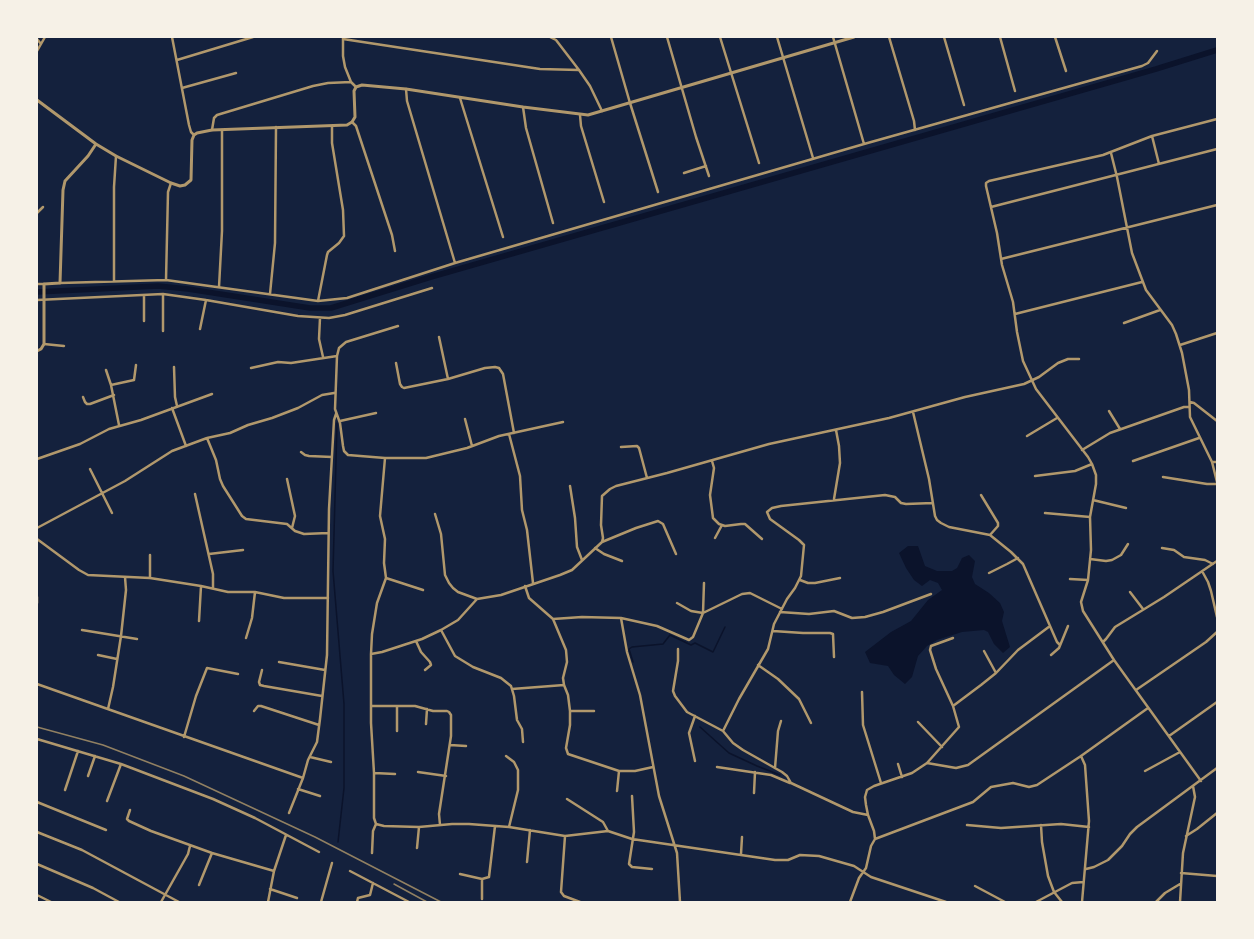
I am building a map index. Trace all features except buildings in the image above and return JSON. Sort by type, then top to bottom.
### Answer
[{"type":"street","points":[[37,51],[45,37]]},
{"type":"street","points":[[172,37],[190,130],[194,135]]},
{"type":"street","points":[[176,60],[253,37]]},
{"type":"street","points":[[550,37],[556,40],[579,70],[590,86],[602,111]]},
{"type":"street","points":[[611,37],[658,192]]},
{"type":"street","points":[[667,37],[709,176]]},
{"type":"street","points":[[720,37],[759,163]]},
{"type":"street","points":[[777,37],[813,158]]},
{"type":"street","points":[[834,37],[864,144]]},
{"type":"street","points":[[356,87],[366,84],[588,115],[854,37]]},
{"type":"street","points":[[889,37],[914,121],[915,130]]},
{"type":"street","points":[[944,37],[964,105]]},
{"type":"street","points":[[1000,37],[1015,91]]},
{"type":"street","points":[[1055,37],[1066,71]]},
{"type":"street","points":[[356,87],[351,82],[344,61],[343,38],[540,69],[579,70]]},
{"type":"street","points":[[37,39],[41,44]]},
{"type":"street","points":[[37,284],[166,280],[318,301],[347,298],[455,263],[813,158],[1142,66],[1148,63],[1157,51]]},
{"type":"street","points":[[182,88],[236,73]]},
{"type":"street","points":[[212,130],[214,118],[217,115],[313,86],[328,83],[351,82]]},
{"type":"street","points":[[37,100],[96,144],[116,156],[171,183],[185,186],[191,180],[192,140],[194,135],[200,131],[276,127],[343,126],[352,122],[355,114],[354,91],[356,87]]},
{"type":"street","points":[[406,89],[407,101],[455,263]]},
{"type":"street","points":[[460,98],[503,237]]},
{"type":"street","points":[[523,107],[526,128],[553,223]]},
{"type":"street","points":[[580,115],[581,126],[604,202]]},
{"type":"street","points":[[1200,780],[1114,660],[1081,606],[1088,580],[1090,559],[1090,517],[1096,479],[1092,464],[1056,418],[1031,381],[1020,350],[1015,314],[1001,259],[986,183],[989,181],[1110,152],[1152,136],[1217,119]]},
{"type":"street","points":[[352,122],[356,126],[392,235],[394,251]]},
{"type":"street","points":[[318,301],[328,252],[339,243],[344,236],[343,210],[332,143],[332,126]]},
{"type":"street","points":[[270,294],[275,243],[276,127]]},
{"type":"street","points":[[219,287],[222,231],[222,130]]},
{"type":"street","points":[[1152,136],[1159,164]]},
{"type":"street","points":[[60,283],[65,181],[88,156],[96,144]]},
{"type":"street","points":[[991,207],[1217,149]]},
{"type":"street","points":[[1110,152],[1117,175],[1132,253],[1142,282],[1148,294],[1172,325],[1180,345],[1190,402],[1190,417],[1212,462],[1217,483],[1207,484],[1162,477]]},
{"type":"street","points":[[114,282],[114,187],[116,156]]},
{"type":"street","points":[[684,172],[706,166]]},
{"type":"street","points":[[166,280],[168,192],[171,183]]},
{"type":"street","points":[[1001,259],[1217,205]]},
{"type":"street","points":[[37,213],[43,206]]},
{"type":"street","points":[[1015,314],[1142,282]]},
{"type":"street","points":[[37,351],[44,344],[44,284]]},
{"type":"street","points":[[37,300],[45,298],[163,294],[298,316],[320,318],[345,315],[432,288]]},
{"type":"street","points":[[162,331],[163,294]]},
{"type":"street","points":[[144,295],[144,321]]},
{"type":"street","points":[[200,329],[206,300]]},
{"type":"street","points":[[1124,323],[1160,310]]},
{"type":"street","points":[[320,318],[319,338],[323,357]]},
{"type":"street","points":[[289,813],[317,742],[325,670],[328,598],[328,533],[334,420],[336,414],[334,393],[336,356],[339,348],[346,342],[398,326]]},
{"type":"street","points":[[1180,345],[1217,333]]},
{"type":"street","points":[[439,337],[448,379]]},
{"type":"street","points":[[44,344],[64,346]]},
{"type":"street","points":[[251,368],[278,362],[291,363],[336,356]]},
{"type":"street","points":[[602,542],[602,496],[616,486],[712,461],[769,444],[913,412],[1031,381],[1058,363],[1068,359],[1079,359]]},
{"type":"street","points":[[396,363],[400,384],[404,388],[448,379],[484,368],[499,368],[503,374],[514,433]]},
{"type":"street","points":[[111,384],[134,380],[136,365]]},
{"type":"street","points":[[174,367],[175,397],[177,406]]},
{"type":"street","points":[[106,370],[114,395],[118,425]]},
{"type":"street","points":[[37,528],[142,471],[165,454],[207,438],[230,433],[248,425],[272,418],[298,408],[322,395],[334,393]]},
{"type":"street","points":[[37,459],[80,444],[118,425],[141,420],[212,394]]},
{"type":"street","points":[[83,397],[85,402],[90,404],[114,395]]},
{"type":"street","points":[[1190,402],[1194,403],[1217,421]]},
{"type":"street","points":[[1082,450],[1110,433],[1184,407],[1189,407]]},
{"type":"street","points":[[172,408],[186,446]]},
{"type":"street","points":[[1109,411],[1120,429]]},
{"type":"street","points":[[913,412],[929,478],[935,516],[941,523],[961,530],[990,535],[1018,558],[1023,564],[1057,642],[1060,645]]},
{"type":"street","points":[[340,420],[376,413]]},
{"type":"street","points":[[336,414],[340,420],[343,446],[348,455],[385,458],[426,458],[472,446],[509,434],[563,422]]},
{"type":"street","points":[[1028,436],[1056,418]]},
{"type":"street","points":[[465,419],[472,446]]},
{"type":"street","points":[[834,499],[840,463],[836,430]]},
{"type":"street","points":[[509,434],[520,476],[522,510],[527,530],[533,583]]},
{"type":"street","points":[[207,438],[216,460],[223,486],[242,516],[251,521],[281,523],[304,534],[328,533]]},
{"type":"street","points":[[1133,461],[1199,438]]},
{"type":"street","points":[[621,447],[637,446],[639,448],[647,478]]},
{"type":"street","points":[[301,452],[305,456],[332,457]]},
{"type":"street","points":[[372,853],[376,824],[374,818],[371,654],[372,634],[377,603],[386,578],[384,563],[385,539],[380,516],[385,458]]},
{"type":"street","points":[[712,461],[714,468],[710,495],[713,518],[716,522],[722,525],[744,524],[762,539]]},
{"type":"street","points":[[1212,462],[1217,462]]},
{"type":"street","points":[[1035,476],[1075,471],[1092,464]]},
{"type":"street","points":[[90,469],[112,513]]},
{"type":"street","points":[[287,479],[295,516],[292,528]]},
{"type":"street","points":[[570,486],[575,518],[577,546],[582,560]]},
{"type":"street","points":[[195,494],[213,574],[213,588]]},
{"type":"street","points":[[723,731],[738,699],[770,645],[780,612],[800,580],[804,545],[770,519],[767,512],[772,508],[834,499],[891,495],[901,503],[906,504],[933,503]]},
{"type":"street","points":[[981,495],[998,523],[998,526],[990,535]]},
{"type":"street","points":[[1093,500],[1126,508]]},
{"type":"street","points":[[1045,513],[1090,517]]},
{"type":"street","points":[[435,514],[441,534],[445,574],[449,583],[452,588],[458,592],[477,599],[501,595],[566,572],[576,566],[602,542],[658,521],[663,524],[676,554]]},
{"type":"street","points":[[716,538],[722,525]]},
{"type":"street","points":[[37,539],[84,573],[94,575],[150,578],[213,588],[228,592],[255,592],[284,598],[328,598]]},
{"type":"street","points":[[1090,559],[1106,561],[1112,560],[1121,554],[1128,544]]},
{"type":"street","points":[[595,548],[604,554],[622,561]]},
{"type":"street","points":[[1162,548],[1174,550],[1184,557],[1205,560],[1213,564]]},
{"type":"street","points":[[209,554],[243,550]]},
{"type":"street","points":[[150,555],[150,578]]},
{"type":"street","points":[[989,573],[1018,558]]},
{"type":"street","points":[[1103,642],[1115,626],[1164,597],[1217,561]]},
{"type":"street","points":[[1202,572],[1211,591],[1217,617]]},
{"type":"street","points":[[108,709],[121,636],[126,590],[125,576]]},
{"type":"street","points":[[386,578],[423,590]]},
{"type":"street","points":[[800,580],[808,583],[815,583],[840,578]]},
{"type":"street","points":[[1070,579],[1088,580]]},
{"type":"street","points":[[553,619],[582,617],[621,618],[657,626],[690,640],[693,638],[703,613],[704,583]]},
{"type":"street","points":[[199,621],[200,586]]},
{"type":"street","points":[[524,586],[529,598],[553,619],[567,655],[563,672],[564,685],[568,695],[570,711],[570,725],[566,748],[568,754],[619,771],[635,771],[653,767]]},
{"type":"street","points":[[246,638],[252,618],[255,592]]},
{"type":"street","points":[[677,602],[691,612],[703,613],[746,592],[782,609]]},
{"type":"street","points":[[1130,592],[1143,609]]},
{"type":"street","points":[[780,612],[809,614],[834,611],[852,618],[884,612],[931,594]]},
{"type":"street","points":[[37,597],[37,603]]},
{"type":"street","points":[[371,654],[416,641],[441,630],[458,620],[477,599]]},
{"type":"street","points":[[621,618],[627,652],[640,695],[662,807],[678,860],[680,902]]},
{"type":"street","points":[[953,706],[996,673],[1018,650],[1050,626]]},
{"type":"street","points":[[1050,655],[1060,645],[1068,626]]},
{"type":"street","points":[[82,630],[137,639]]},
{"type":"street","points":[[441,630],[455,656],[473,667],[501,678],[506,681],[512,689],[517,720],[522,729],[523,742]]},
{"type":"street","points":[[773,631],[803,633],[830,632],[833,634],[834,657]]},
{"type":"street","points":[[1136,690],[1206,642],[1217,632]]},
{"type":"street","points":[[850,902],[859,878],[867,865],[871,846],[875,839],[874,831],[868,815],[865,792],[880,783],[912,773],[927,763],[960,727],[953,706],[936,669],[930,650],[931,646],[953,638]]},
{"type":"street","points":[[416,641],[421,652],[431,665],[425,670]]},
{"type":"street","points":[[678,649],[678,661],[673,691],[682,706],[688,712],[723,731],[742,750],[787,776],[791,783]]},
{"type":"street","points":[[984,651],[996,673]]},
{"type":"street","points":[[98,655],[117,659]]},
{"type":"street","points":[[927,763],[956,768],[968,765],[1114,660]]},
{"type":"street","points":[[279,662],[325,670]]},
{"type":"street","points":[[758,665],[778,679],[799,699],[812,723]]},
{"type":"street","points":[[184,737],[196,696],[207,668],[238,674]]},
{"type":"street","points":[[262,670],[259,682],[260,685],[322,696]]},
{"type":"street","points":[[37,684],[303,778]]},
{"type":"street","points":[[512,689],[564,685]]},
{"type":"street","points":[[862,692],[863,725],[880,783]]},
{"type":"street","points":[[1169,736],[1217,702]]},
{"type":"street","points":[[254,711],[258,706],[260,706],[319,724]]},
{"type":"street","points":[[371,706],[415,706],[438,711],[447,711],[451,715],[450,744],[439,814],[440,825]]},
{"type":"street","points":[[397,706],[397,731]]},
{"type":"street","points":[[875,839],[973,802],[991,786],[1013,783],[1029,787],[1037,785],[1081,756],[1148,708]]},
{"type":"street","points":[[426,724],[427,709]]},
{"type":"street","points":[[570,711],[594,711]]},
{"type":"street","points":[[695,716],[689,729],[695,761]]},
{"type":"street","points":[[775,768],[778,731],[781,721]]},
{"type":"street","points":[[918,722],[942,747]]},
{"type":"street","points":[[37,739],[121,764],[240,810],[319,852]]},
{"type":"street","points":[[450,744],[466,746]]},
{"type":"street","points":[[65,790],[78,751]]},
{"type":"street","points":[[1145,771],[1180,752]]},
{"type":"street","points":[[88,776],[95,756]]},
{"type":"street","points":[[506,756],[517,765],[518,770],[518,790],[509,826]]},
{"type":"street","points":[[1081,756],[1085,765],[1089,827],[1082,902]]},
{"type":"street","points":[[310,757],[331,762]]},
{"type":"street","points":[[107,801],[121,764]]},
{"type":"street","points":[[898,764],[902,777]]},
{"type":"street","points":[[717,767],[771,775],[853,812],[868,815]]},
{"type":"street","points":[[1086,869],[1108,860],[1119,850],[1137,827],[1217,768]]},
{"type":"street","points":[[617,792],[619,771]]},
{"type":"street","points":[[418,772],[446,776]]},
{"type":"street","points":[[754,793],[755,772]]},
{"type":"street","points":[[374,773],[395,774]]},
{"type":"street","points":[[1180,902],[1181,873],[1186,836],[1195,798],[1193,786]]},
{"type":"street","points":[[298,789],[320,796]]},
{"type":"street","points":[[632,796],[634,832],[629,864],[630,866],[652,869]]},
{"type":"street","points":[[567,799],[603,822],[608,831]]},
{"type":"street","points":[[37,802],[106,830]]},
{"type":"street","points":[[130,810],[127,819],[129,821],[164,836],[212,853],[274,871]]},
{"type":"street","points":[[1186,836],[1217,813]]},
{"type":"street","points":[[376,824],[384,826],[419,827],[469,824],[509,826],[565,836],[608,831],[632,839],[782,860],[800,855],[820,856],[854,866],[871,877],[946,902]]},
{"type":"street","points":[[967,825],[1001,828],[1061,824],[1089,827]]},
{"type":"street","points":[[1041,825],[1045,863],[1054,892],[1062,902]]},
{"type":"street","points":[[460,874],[482,879],[489,877],[495,826]]},
{"type":"street","points":[[417,848],[419,827]]},
{"type":"street","points":[[527,862],[530,830]]},
{"type":"street","points":[[37,832],[82,850],[180,902]]},
{"type":"street","points":[[268,902],[274,871],[286,835]]},
{"type":"street","points":[[565,836],[561,892],[564,896],[580,902]]},
{"type":"street","points":[[741,854],[742,838]]},
{"type":"street","points":[[161,902],[188,854],[190,846]]},
{"type":"street","points":[[199,884],[212,853]]},
{"type":"street","points":[[37,864],[93,888],[119,902]]},
{"type":"street","points":[[321,902],[332,864]]},
{"type":"street","points":[[350,871],[409,902]]},
{"type":"street","points":[[1181,873],[1217,876]]},
{"type":"street","points":[[482,879],[482,899]]},
{"type":"street","points":[[1036,902],[1072,883],[1083,882]]},
{"type":"street","points":[[357,902],[358,898],[370,895],[373,883]]},
{"type":"street","points":[[1156,902],[1168,890],[1180,884]]},
{"type":"street","points":[[975,886],[1005,902]]},
{"type":"street","points":[[270,889],[297,898]]},
{"type":"street","points":[[37,895],[51,902]]},
{"type":"water","points":[[908,546],[918,546],[925,566],[937,571],[952,571],[957,568],[962,558],[969,555],[975,561],[972,577],[975,584],[989,593],[1000,603],[1004,612],[1002,621],[1010,647],[1003,653],[994,644],[988,632],[984,630],[962,632],[937,640],[927,646],[918,656],[912,677],[905,684],[894,675],[888,666],[870,663],[865,652],[891,632],[911,621],[928,600],[942,590],[938,583],[930,580],[922,586],[914,580],[899,553]]},
{"type":"waterway","points":[[37,292],[158,286],[188,289],[310,308],[331,308],[431,277],[1156,69],[1217,50]]},
{"type":"waterway","points":[[337,423],[333,571],[344,704],[344,788],[338,842]]},
{"type":"waterway","points":[[633,662],[629,649],[632,647],[663,644],[670,635],[691,645],[695,643],[713,652],[725,627]]},
{"type":"waterway","points":[[700,727],[729,753],[780,775]]},
{"type":"railway","points":[[37,727],[103,745],[184,776],[315,837],[441,902]]},
{"type":"railway","points":[[394,884],[427,902]]}]
